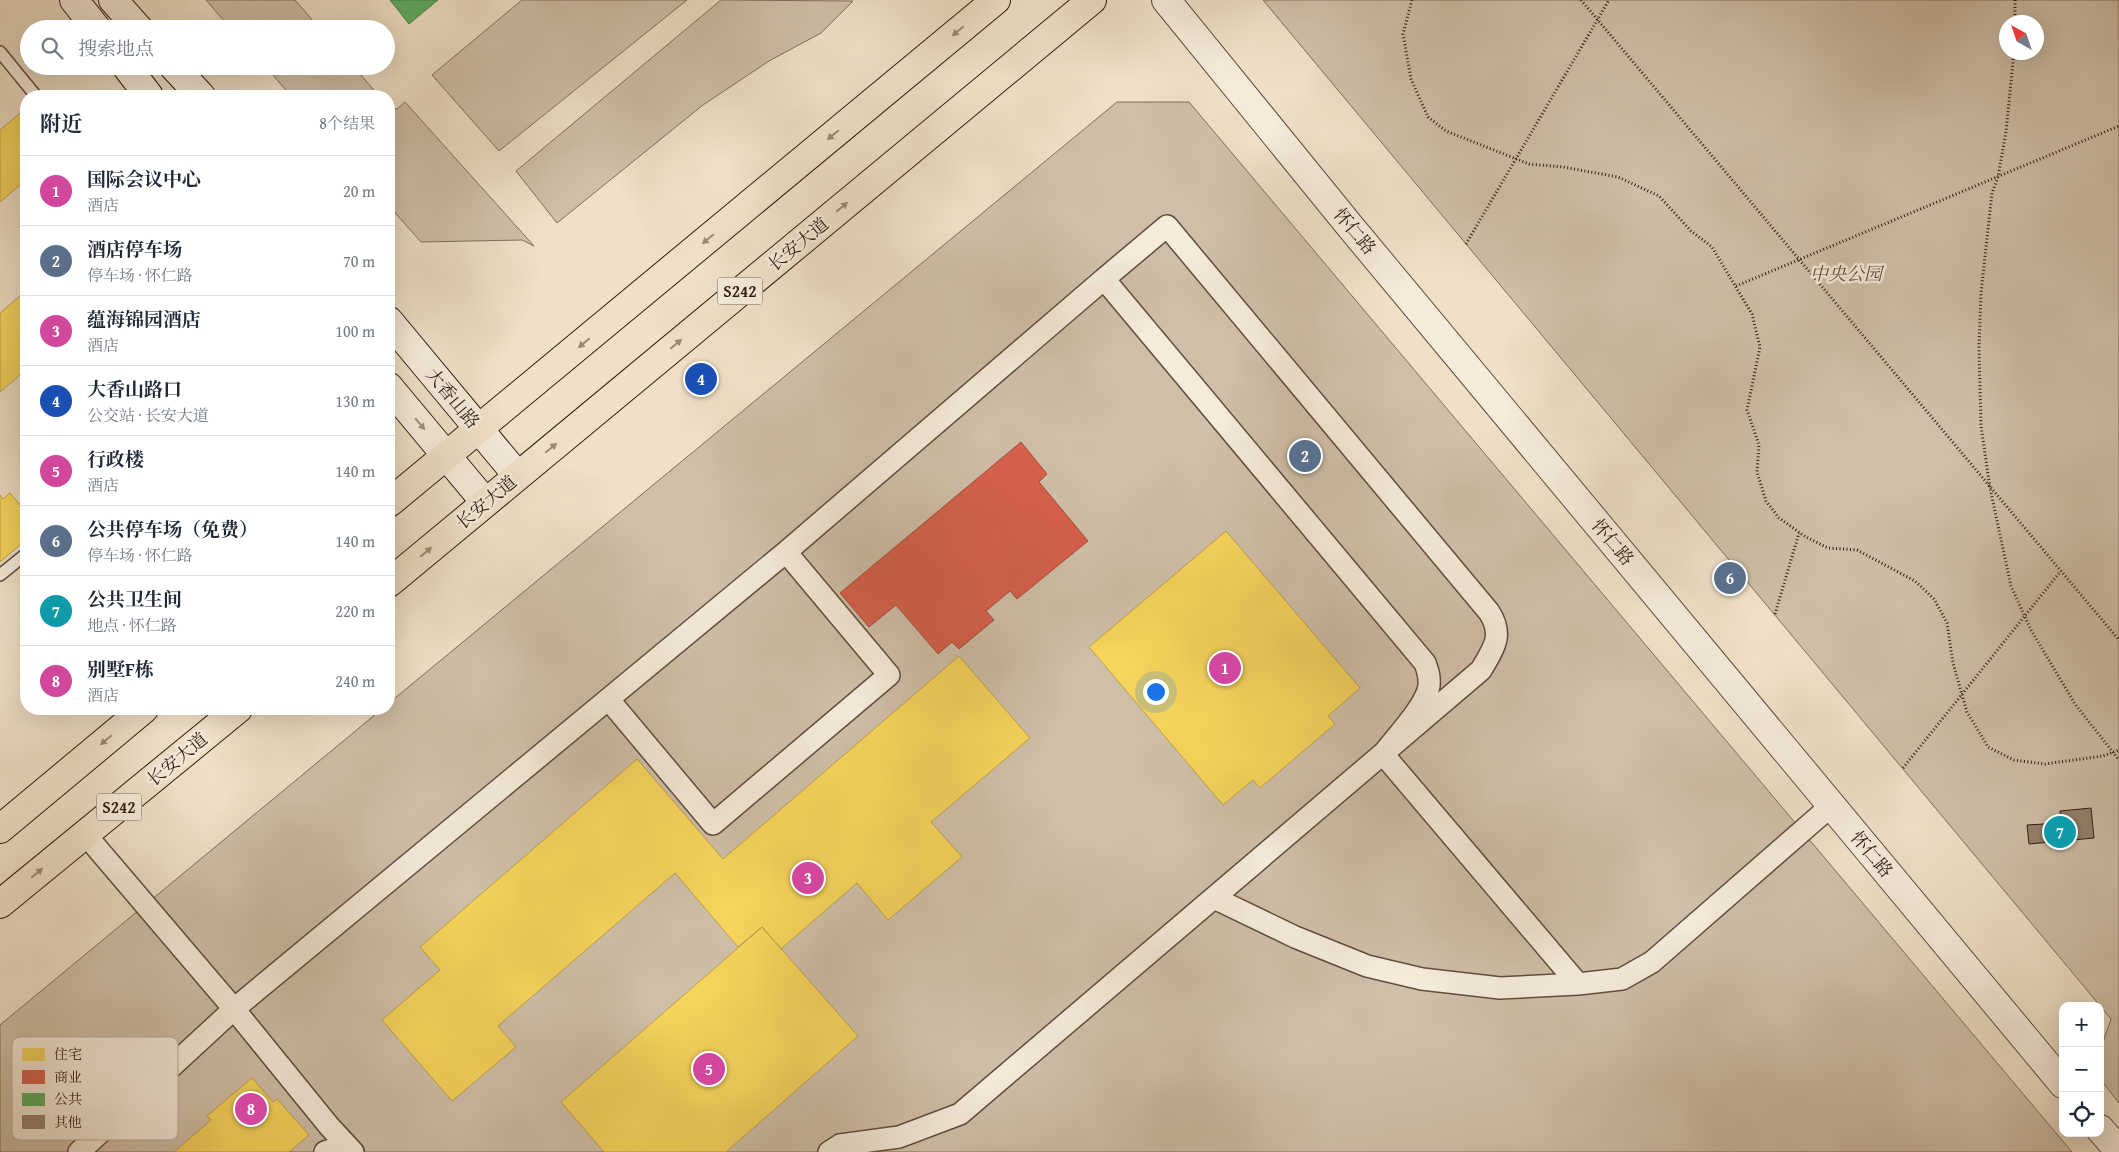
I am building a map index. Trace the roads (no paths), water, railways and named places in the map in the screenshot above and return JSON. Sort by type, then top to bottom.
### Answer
[{"type":"main road","points":[[395,498],[996,0]]},
{"type":"main road","name":"长安大道","points":[[395,578],[1092,0]]},
{"type":"main road","points":[[0,829],[137,715]]},
{"type":"main road","name":"长安大道","points":[[0,904],[231,715]]},
{"type":"street","points":[[74,0],[90,20]]},
{"type":"street","points":[[113,0],[131,20]]},
{"type":"street","name":"怀仁路","points":[[1166,0],[1349,225],[2059,1079]]},
{"type":"street","points":[[133,75],[144,90]]},
{"type":"street","points":[[181,75],[195,90]]},
{"type":"street","points":[[178,1061],[234,1009],[786,552],[1167,226],[1483,604],[1497,624],[1497,635],[1492,652],[1481,670],[960,1114],[899,1137],[840,1145],[830,1152]]},
{"type":"street","points":[[1104,280],[1425,663],[1429,675],[1429,688],[1423,702],[1384,754]]},
{"type":"street","name":"大香山路","points":[[395,328],[517,475]]},
{"type":"street","points":[[395,394],[485,502]]},
{"type":"street","points":[[609,700],[712,824],[889,676],[786,552]]},
{"type":"street","points":[[1384,754],[1578,984]]},
{"type":"street","points":[[1214,898],[1295,937],[1367,966],[1422,979],[1500,988],[1578,984],[1622,979],[1652,962],[1832,806]]},
{"type":"street","points":[[85,834],[350,1149]]},
{"type":"street","points":[[2104,1134],[2119,1152]]},
{"type":"street","points":[[79,1152],[92,1140]]},
{"type":"street","points":[[325,1152],[350,1149]]},
{"type":"lane","points":[[0,52],[31,90]]},
{"type":"lane","points":[[0,575],[20,559]]},
{"type":"place","name":"大香山路口","points":[[701,379]]},
{"type":"place","name":"酒店停车场","points":[[1305,456]]},
{"type":"place","name":"公共停车场（免费）","points":[[1730,578]]},
{"type":"place","name":"国际会议中心","points":[[1225,668]]},
{"type":"place","name":"公共卫生间","points":[[2060,832]]},
{"type":"place","name":"蕴海锦园酒店","points":[[808,878]]},
{"type":"place","name":"行政楼","points":[[709,1069]]},
{"type":"place","name":"别墅F栋","points":[[251,1109]]},
{"type":"park label","name":"中央公园","points":[[1846,273]]}]
